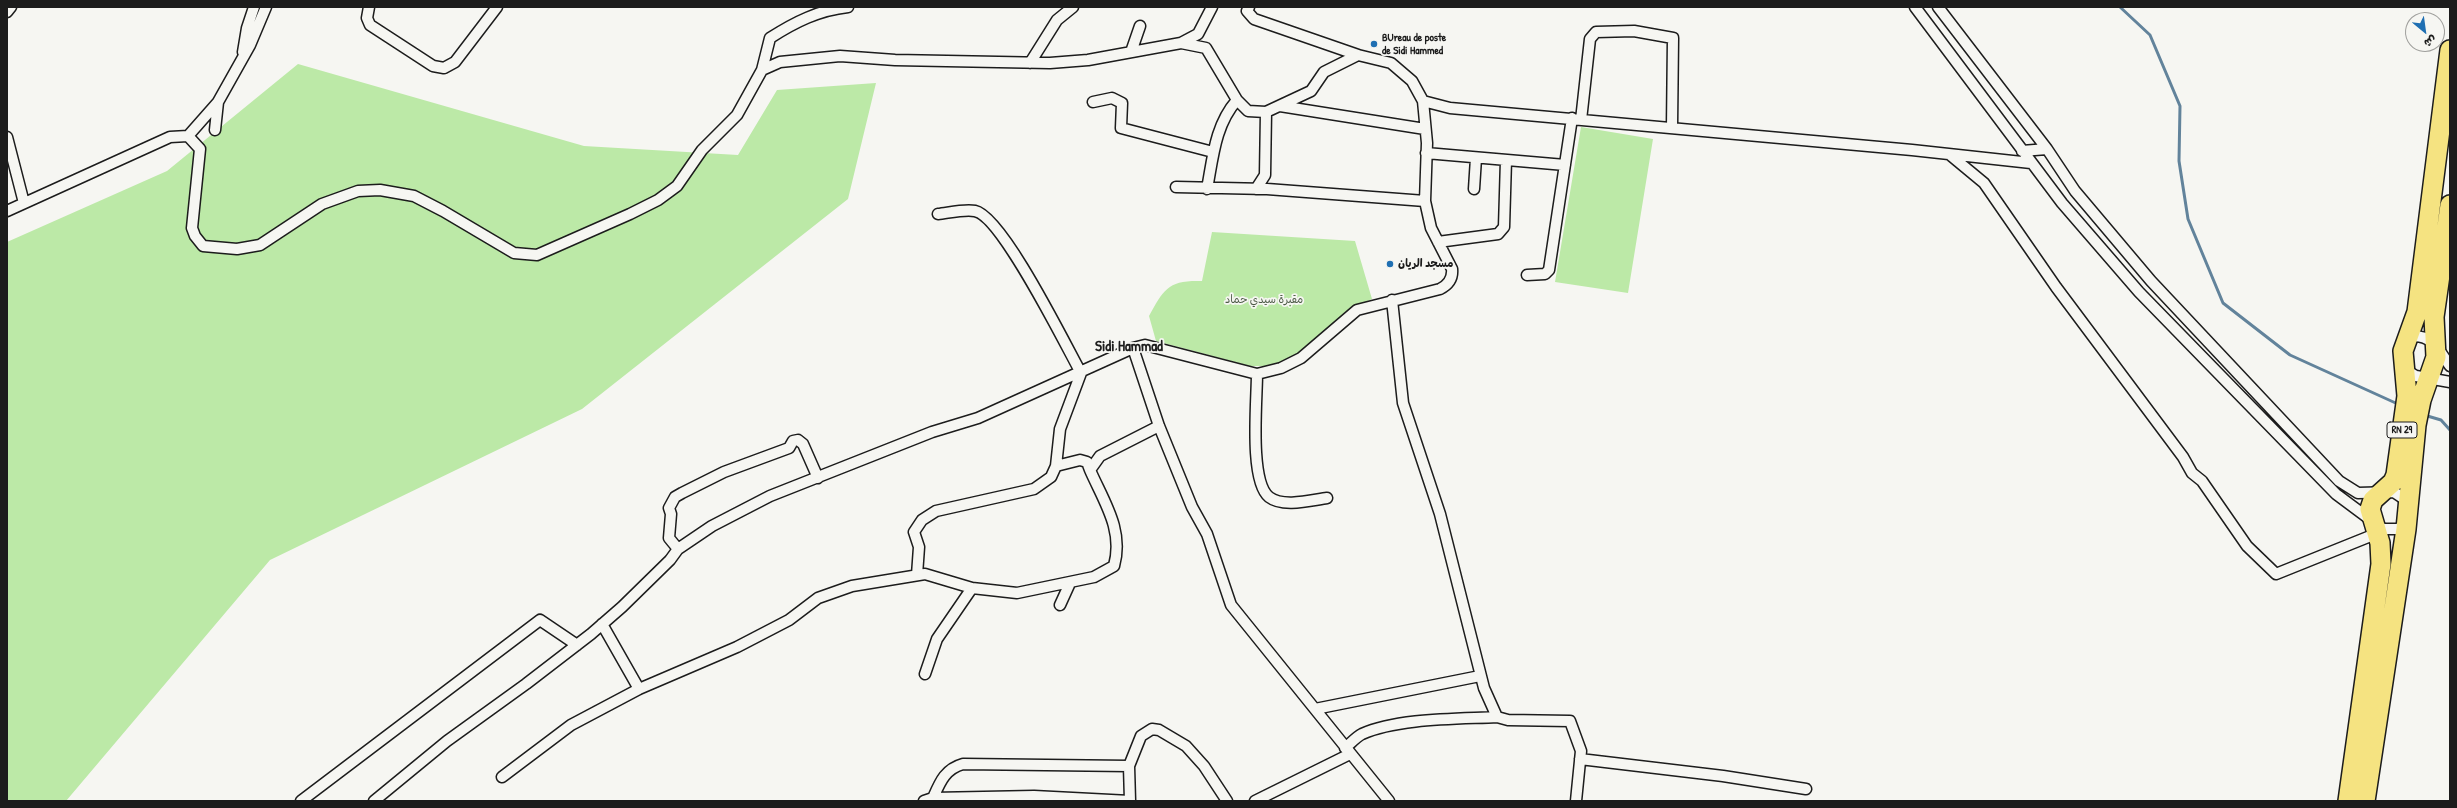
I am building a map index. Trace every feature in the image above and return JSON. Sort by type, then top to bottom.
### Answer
[{"type":"highway","name":"RN 29","points":[[2348,801],[2382,564],[2376,528],[2370,509],[2373,500],[2393,482],[2396,475],[2407,396],[2403,351],[2417,312],[2450,50]]},
{"type":"highway","name":"RN 29","points":[[2365,801],[2407,523],[2416,424],[2421,400],[2435,363],[2437,347],[2434,317],[2450,205]]},
{"type":"street","points":[[7,12],[12,7]]},
{"type":"street","points":[[242,59],[247,28],[254,7]]},
{"type":"street","points":[[7,211],[170,137],[188,136],[218,102],[242,59],[266,7]]},
{"type":"street","points":[[369,7],[367,18],[370,25],[433,66],[444,68],[455,62],[496,7]]},
{"type":"street","points":[[188,136],[200,149],[192,228],[195,236],[204,246],[237,249],[260,245],[322,204],[358,191],[380,190],[414,196],[443,211],[514,253],[537,255],[630,214],[658,200],[677,186],[702,150],[737,116],[762,70],[770,38],[796,21],[833,9],[848,7]]},
{"type":"street","points":[[1030,63],[1057,20],[1073,7]]},
{"type":"street","points":[[762,70],[780,62],[840,56],[1030,63],[1088,60],[1181,43],[1198,34],[1212,7]]},
{"type":"street","points":[[374,801],[447,741],[577,645],[602,624],[670,560],[678,549],[712,526],[770,496],[932,432],[978,418],[1081,373],[1133,348],[1145,345],[1257,374],[1281,368],[1301,358],[1355,311],[1392,300],[1418,296],[1448,284],[1452,276],[1452,269],[1431,228],[1425,200],[1426,153],[1423,101],[1412,81],[1391,63],[1358,55],[1254,19],[1247,11],[1249,7]]},
{"type":"street","points":[[1915,7],[2062,203],[2139,292],[2336,494],[2376,528],[2393,530],[2407,523]]},
{"type":"street","points":[[1938,7],[2047,149],[2075,191],[2151,281],[2339,481],[2358,494],[2382,491],[2399,494],[2409,502]]},
{"type":"street","points":[[1131,52],[1140,26]]},
{"type":"street","points":[[1527,275],[1545,274],[1549,270],[1565,165],[1577,119],[1590,39],[1596,32],[1634,31],[1674,38],[1672,127]]},
{"type":"street","points":[[1198,34],[1237,100],[1248,111],[1266,112],[1311,91],[1324,72],[1358,55]]},
{"type":"street","points":[[1181,43],[1206,48]]},
{"type":"street","points":[[1093,102],[1112,98],[1122,103],[1121,128],[1213,152]]},
{"type":"street","points":[[1207,188],[1213,152],[1225,113],[1237,100]]},
{"type":"street","points":[[1423,101],[1450,108],[1672,127],[2032,163]]},
{"type":"street","points":[[215,130],[218,102]]},
{"type":"street","points":[[1280,106],[1425,129]]},
{"type":"street","points":[[1256,189],[1265,175],[1266,112]]},
{"type":"street","points":[[7,137],[24,203]]},
{"type":"street","points":[[2022,150],[2047,149]]},
{"type":"street","points":[[1426,153],[1565,165]]},
{"type":"street","points":[[1949,154],[1984,183],[2056,288],[2184,457],[2192,473],[2202,481],[2247,546],[2276,574],[2376,528]]},
{"type":"street","points":[[1474,189],[1476,158]]},
{"type":"street","points":[[1438,242],[1498,234],[1502,231],[1504,227],[1506,160]]},
{"type":"street","points":[[1176,187],[1256,189],[1425,200]]},
{"type":"street","points":[[938,214],[975,211],[988,218],[1007,243],[1081,373]]},
{"type":"street","points":[[1392,300],[1403,403],[1440,514],[1480,676],[1496,717]]},
{"type":"street","points":[[2408,337],[2421,336],[2427,338],[2437,347],[2450,366]]},
{"type":"street","points":[[1133,348],[1158,426],[1192,507],[1207,534],[1231,605],[1347,751],[1389,801]]},
{"type":"street","points":[[2404,370],[2416,376],[2429,377],[2450,382]]},
{"type":"street","points":[[917,575],[919,547],[914,532],[929,514],[1034,489],[1051,477],[1056,466],[1060,429],[1081,373]]},
{"type":"street","points":[[1257,374],[1256,449],[1259,482],[1270,498],[1285,502],[1327,498]]},
{"type":"street","points":[[1090,470],[1100,456],[1158,426]]},
{"type":"street","points":[[678,549],[669,538],[671,514],[669,508],[675,497],[682,493],[724,472],[789,448],[793,441],[798,440],[803,444],[818,478]]},
{"type":"street","points":[[502,778],[571,725],[639,689],[737,647],[789,620],[818,598],[852,586],[925,574],[948,579],[972,588],[1017,593],[1070,583],[1105,573],[1114,566],[1117,556],[1117,534],[1113,520],[1087,462],[1080,460],[1056,466]]},
{"type":"street","points":[[1060,605],[1070,583]]},
{"type":"street","points":[[925,674],[937,639],[972,588]]},
{"type":"street","points":[[302,801],[540,620],[577,645]]},
{"type":"street","points":[[602,624],[639,689]]},
{"type":"street","points":[[1315,709],[1480,676]]},
{"type":"street","points":[[1255,801],[1347,751],[1361,735],[1378,729],[1426,720],[1496,717],[1508,720],[1570,721],[1581,751],[1576,801]]},
{"type":"street","points":[[929,799],[1034,796],[1130,801],[1129,766],[1141,736],[1145,732],[1159,730],[1186,746],[1204,766],[1227,801]]},
{"type":"street","points":[[1580,759],[1723,776],[1806,789]]},
{"type":"street","points":[[929,799],[941,778],[952,767],[962,764],[1129,766]]},
{"type":"green space","points":[[298,64],[584,146],[738,155],[777,90],[876,83],[848,199],[582,409],[270,560],[66,801],[7,801],[7,242],[167,171]]},
{"type":"green space","points":[[1581,127],[1653,139],[1628,293],[1555,282]]},
{"type":"green space","name":"مقبرة سيدي حماد","points":[[1212,232],[1355,241],[1372,299],[1346,311],[1303,352],[1275,366],[1250,366],[1156,341],[1149,316],[1163,293],[1168,288],[1181,282],[1202,281]]},
{"type":"waterway","points":[[2120,7],[2150,35],[2180,106],[2179,161],[2188,219],[2223,303],[2290,355],[2400,405]]},
{"type":"waterway","points":[[2424,415],[2441,420],[2450,430]]},
{"type":"place","name":"BUreau de poste de Sidi Hammed","points":[[1374,44]]},
{"type":"place","name":"مسجد الريان","points":[[1390,264]]},
{"type":"district","name":"Sidi Hammad","points":[[1129,347]]}]
